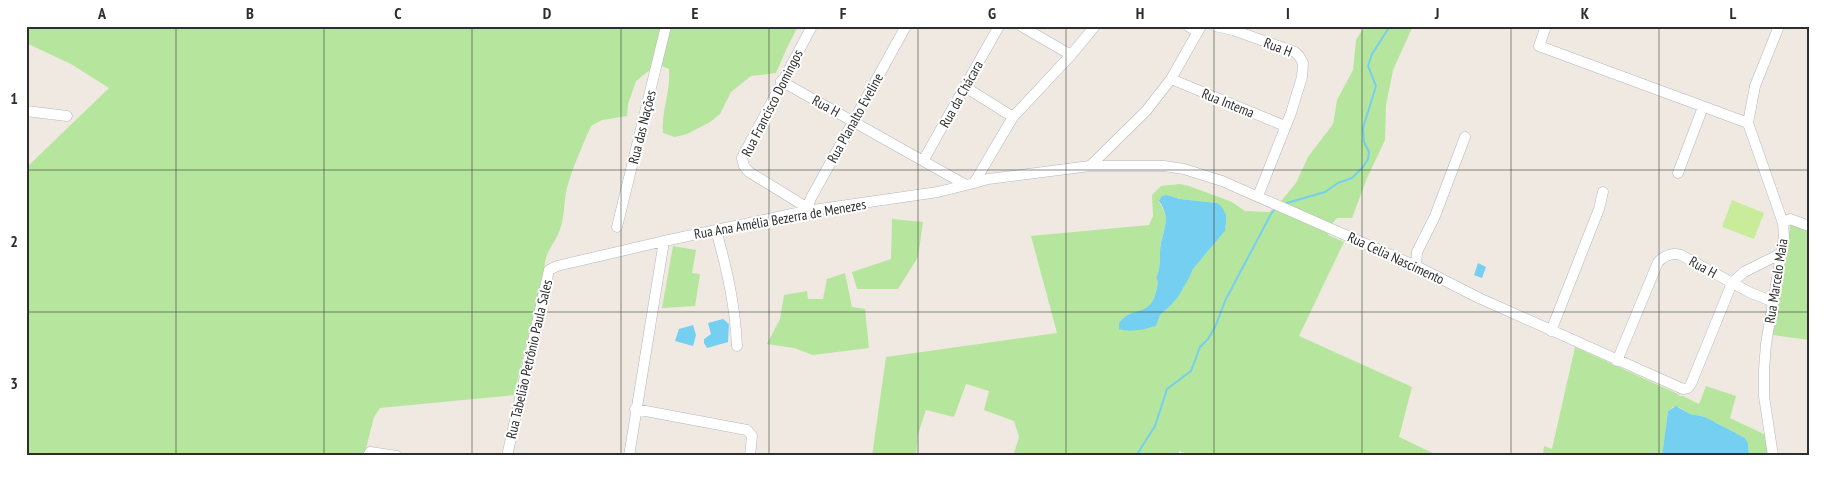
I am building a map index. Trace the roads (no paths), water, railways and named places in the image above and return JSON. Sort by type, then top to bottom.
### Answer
[{"type":"street","name":"Rua das Nações","points":[[617,227],[666,26]]},
{"type":"street","name":"Rua Francisco Domingos","points":[[806,209],[751,174],[743,163],[742,156],[812,26]]},
{"type":"street","name":"Rua Planalto Eveline","points":[[806,209],[906,26]]},
{"type":"street","name":"Rua da Chácara","points":[[923,161],[999,26]]},
{"type":"street","points":[[1021,26],[1071,55]]},
{"type":"street","points":[[970,184],[1012,117],[1071,55],[1095,26]]},
{"type":"street","points":[[1090,166],[1146,111],[1171,79],[1200,29],[1188,26]]},
{"type":"street","name":"Rua H","points":[[1215,26],[1242,33],[1295,52],[1300,56],[1303,63],[1302,77],[1286,126]]},
{"type":"street","points":[[1546,26],[1539,46],[1748,124],[1755,86],[1779,26]]},
{"type":"street","name":"Rua Intema","points":[[1171,79],[1286,126]]},
{"type":"street","name":"Rua H","points":[[781,81],[923,161],[970,184]]},
{"type":"street","points":[[965,87],[1012,117]]},
{"type":"street","points":[[1678,173],[1703,107]]},
{"type":"street","points":[[26,111],[67,116]]},
{"type":"street","name":"Rua Marcelo Maia","points":[[1748,124],[1784,223],[1782,253],[1766,344],[1764,370],[1764,396],[1773,456]]},
{"type":"street","points":[[1258,196],[1286,126]]},
{"type":"street","points":[[1416,266],[1417,252],[1436,216],[1465,137]]},
{"type":"street","name":"Rua Ana Amélia Bezerra de Menezes","points":[[556,266],[806,209],[938,192],[988,179],[1090,166]]},
{"type":"street","name":"Rua Celia Nascimento","points":[[1090,166],[1164,166],[1184,169],[1222,181],[1416,266],[1479,298],[1683,389],[1688,388],[1691,384],[1732,283]]},
{"type":"street","points":[[1551,331],[1599,209],[1603,192]]},
{"type":"street","points":[[1784,223],[1790,219],[1809,226]]},
{"type":"street","points":[[716,230],[734,302],[737,346]]},
{"type":"street","points":[[629,456],[664,241]]},
{"type":"street","name":"Rua H","points":[[1618,361],[1658,262],[1664,256],[1674,253],[1732,283],[1744,272],[1782,253]]},
{"type":"street","name":"Rua Tabelião Petrônio Paula Sales","points":[[507,456],[549,270],[556,266]]},
{"type":"street","points":[[1732,283],[1774,302]]},
{"type":"street","points":[[636,409],[747,430],[752,436],[750,456]]},
{"type":"street","points":[[371,454],[398,456]]},
{"type":"water","points":[[1167,195],[1180,199],[1217,203],[1222,207],[1226,215],[1225,231],[1193,269],[1178,297],[1160,315],[1156,326],[1133,331],[1119,329],[1119,323],[1125,317],[1148,307],[1155,294],[1166,220],[1159,201],[1162,196]]},
{"type":"water","points":[[1478,263],[1486,267],[1482,278],[1474,275]]},
{"type":"water","points":[[723,319],[729,324],[728,342],[707,348],[704,339],[711,334],[708,323]]},
{"type":"water","points":[[693,325],[696,335],[693,346],[675,341],[679,329]]},
{"type":"water","points":[[1676,406],[1690,414],[1705,417],[1745,438],[1748,443],[1749,456],[1662,456],[1668,411]]},
{"type":"waterway","points":[[1287,203],[1325,192],[1338,183],[1352,178],[1368,159],[1369,152],[1364,142],[1363,128],[1376,86],[1368,66],[1372,54],[1390,26]]},
{"type":"waterway","points":[[1136,456],[1155,426],[1167,389],[1191,371],[1200,347],[1208,339],[1215,327],[1226,299],[1275,209]]}]
